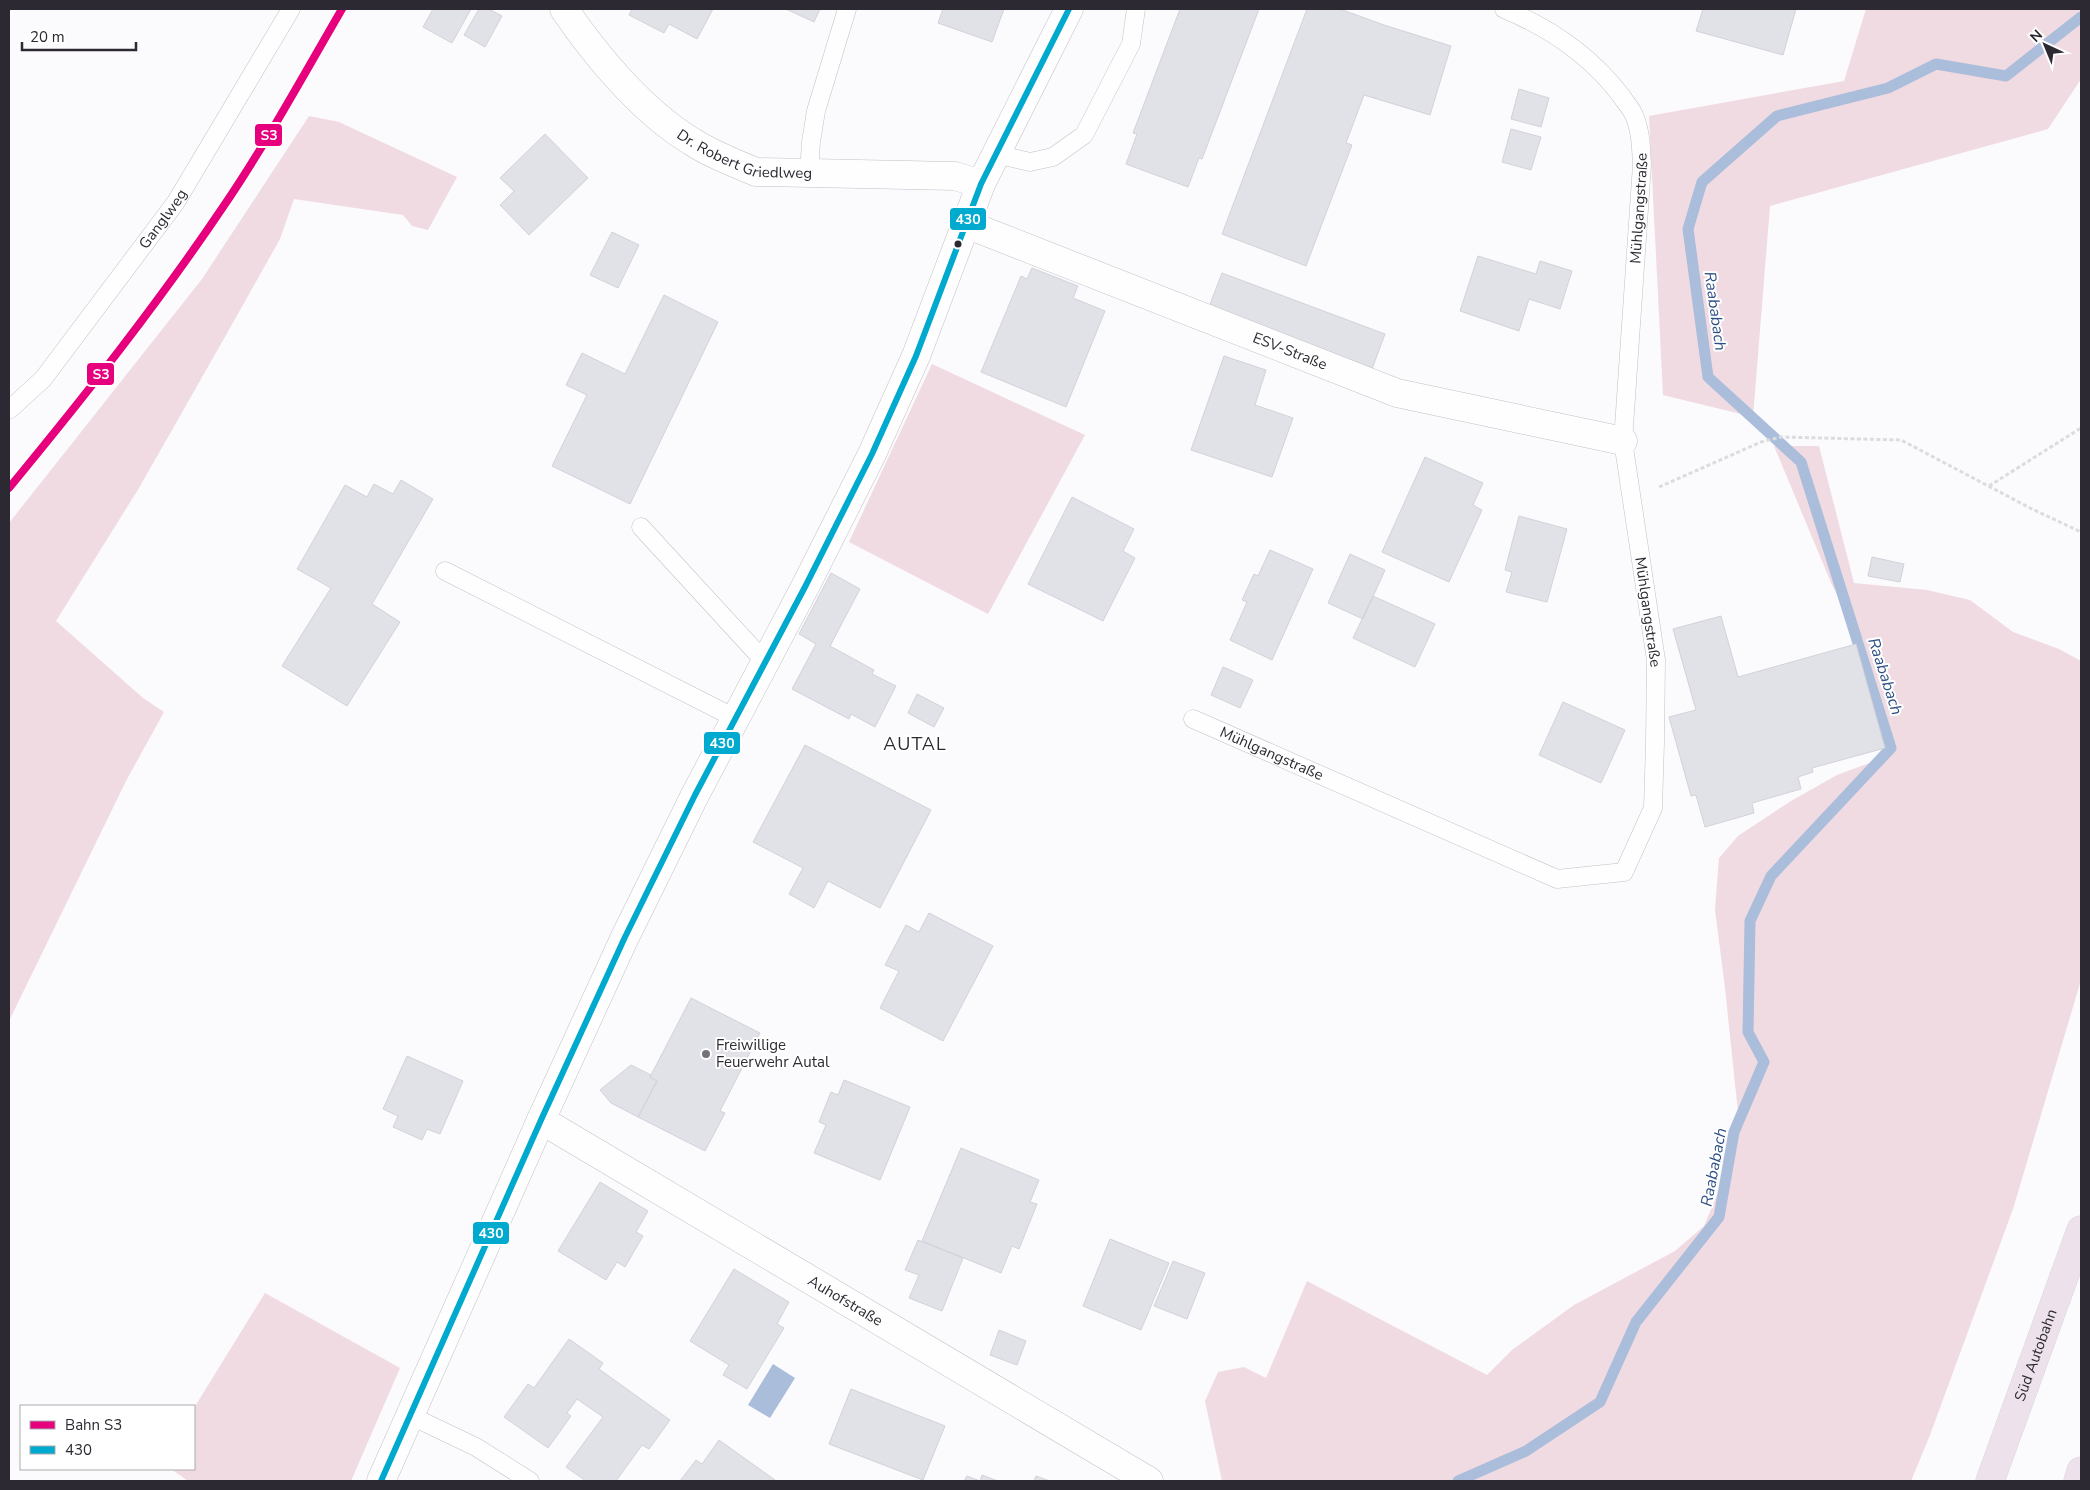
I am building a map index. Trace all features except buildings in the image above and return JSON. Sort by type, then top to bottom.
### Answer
[{"type":"highway","name":"Süd Autobahn","points":[[1990,1481],[2081,1230]]},
{"type":"highway","points":[[2078,1481],[2081,1472]]},
{"type":"street","name":"Dr. Robert Griedlweg","points":[[564,9],[607,65],[654,113],[690,141],[731,162],[756,172],[779,174],[955,176],[981,184]]},
{"type":"street","points":[[381,1481],[541,1120],[630,928],[735,718],[876,445],[916,356],[981,184],[1069,9]]},
{"type":"street","name":"ESV-Straße","points":[[966,224],[1397,393],[1623,441]]},
{"type":"street","name":"Auhofstraße","points":[[541,1120],[1149,1481]]},
{"type":"lane","name":"Ganglweg","points":[[9,410],[43,379],[176,202],[291,9]]},
{"type":"lane","points":[[809,173],[816,111],[847,9]]},
{"type":"lane","points":[[996,154],[1030,162],[1053,156],[1084,135],[1131,44],[1136,9]]},
{"type":"lane","name":"Mühlgangstraße","points":[[1193,720],[1557,879],[1624,872],[1653,808],[1656,660],[1623,441],[1642,165],[1640,139],[1633,112],[1610,81],[1562,40],[1534,21],[1504,9]]},
{"type":"lane","points":[[641,527],[765,662]]},
{"type":"lane","points":[[445,571],[735,718]]},
{"type":"lane","points":[[409,1415],[476,1447],[530,1481]]},
{"type":"path","points":[[1989,486],[2081,428]]},
{"type":"path","points":[[1632,499],[1761,442],[1781,437],[1901,440],[2081,532]]},
{"type":"shaded area","points":[[1866,9],[2081,9],[2081,79],[2048,129],[1770,206],[1753,417],[1663,395],[1649,116],[1844,81]]},
{"type":"shaded area","points":[[309,116],[339,122],[457,177],[428,230],[412,226],[403,215],[294,199],[280,239],[230,328],[139,488],[56,621],[143,698],[164,712],[126,781],[9,1021],[9,523],[202,279]]},
{"type":"shaded area","points":[[932,364],[1085,435],[988,614],[849,542]]},
{"type":"shaded area","points":[[1774,446],[1819,446],[1854,583],[1927,590],[1970,600],[2013,632],[2059,649],[2081,661],[2081,980],[2013,1209],[1930,1435],[1911,1481],[1222,1481],[1205,1401],[1218,1372],[1244,1367],[1266,1378],[1307,1281],[1487,1375],[1512,1350],[1574,1305],[1675,1251],[1704,1226],[1724,1178],[1739,1122],[1715,910],[1719,858],[1738,836],[1791,801],[1837,775],[1891,755],[1863,640],[1832,585]]},
{"type":"shaded area","points":[[265,1293],[400,1368],[351,1481],[188,1481],[172,1470],[195,1470],[195,1406]]},
{"type":"water","points":[[773,1364],[795,1378],[770,1418],[748,1405]]},
{"type":"waterway","name":"Raababach","points":[[1458,1481],[1526,1451],[1600,1402],[1636,1322],[1719,1217],[1734,1132],[1764,1062],[1748,1032],[1750,921],[1771,876],[1891,748],[1801,462],[1708,377],[1688,229],[1702,182],[1777,116],[1888,88],[1936,64],[2006,76],[2081,17]]},
{"type":"rail line","name":"S3","points":[[9,488],[119,350],[198,243],[254,159],[342,9]]},
{"type":"transit line","name":"430","points":[[381,1481],[541,1120],[625,937],[695,795],[806,585],[872,454],[916,356],[981,184],[1069,9]]},
{"type":"place","name":"Freiwillige Feuerwehr Autal","points":[[706,1054]]},
{"type":"district","name":"AUTAL","points":[[915,744]]}]
